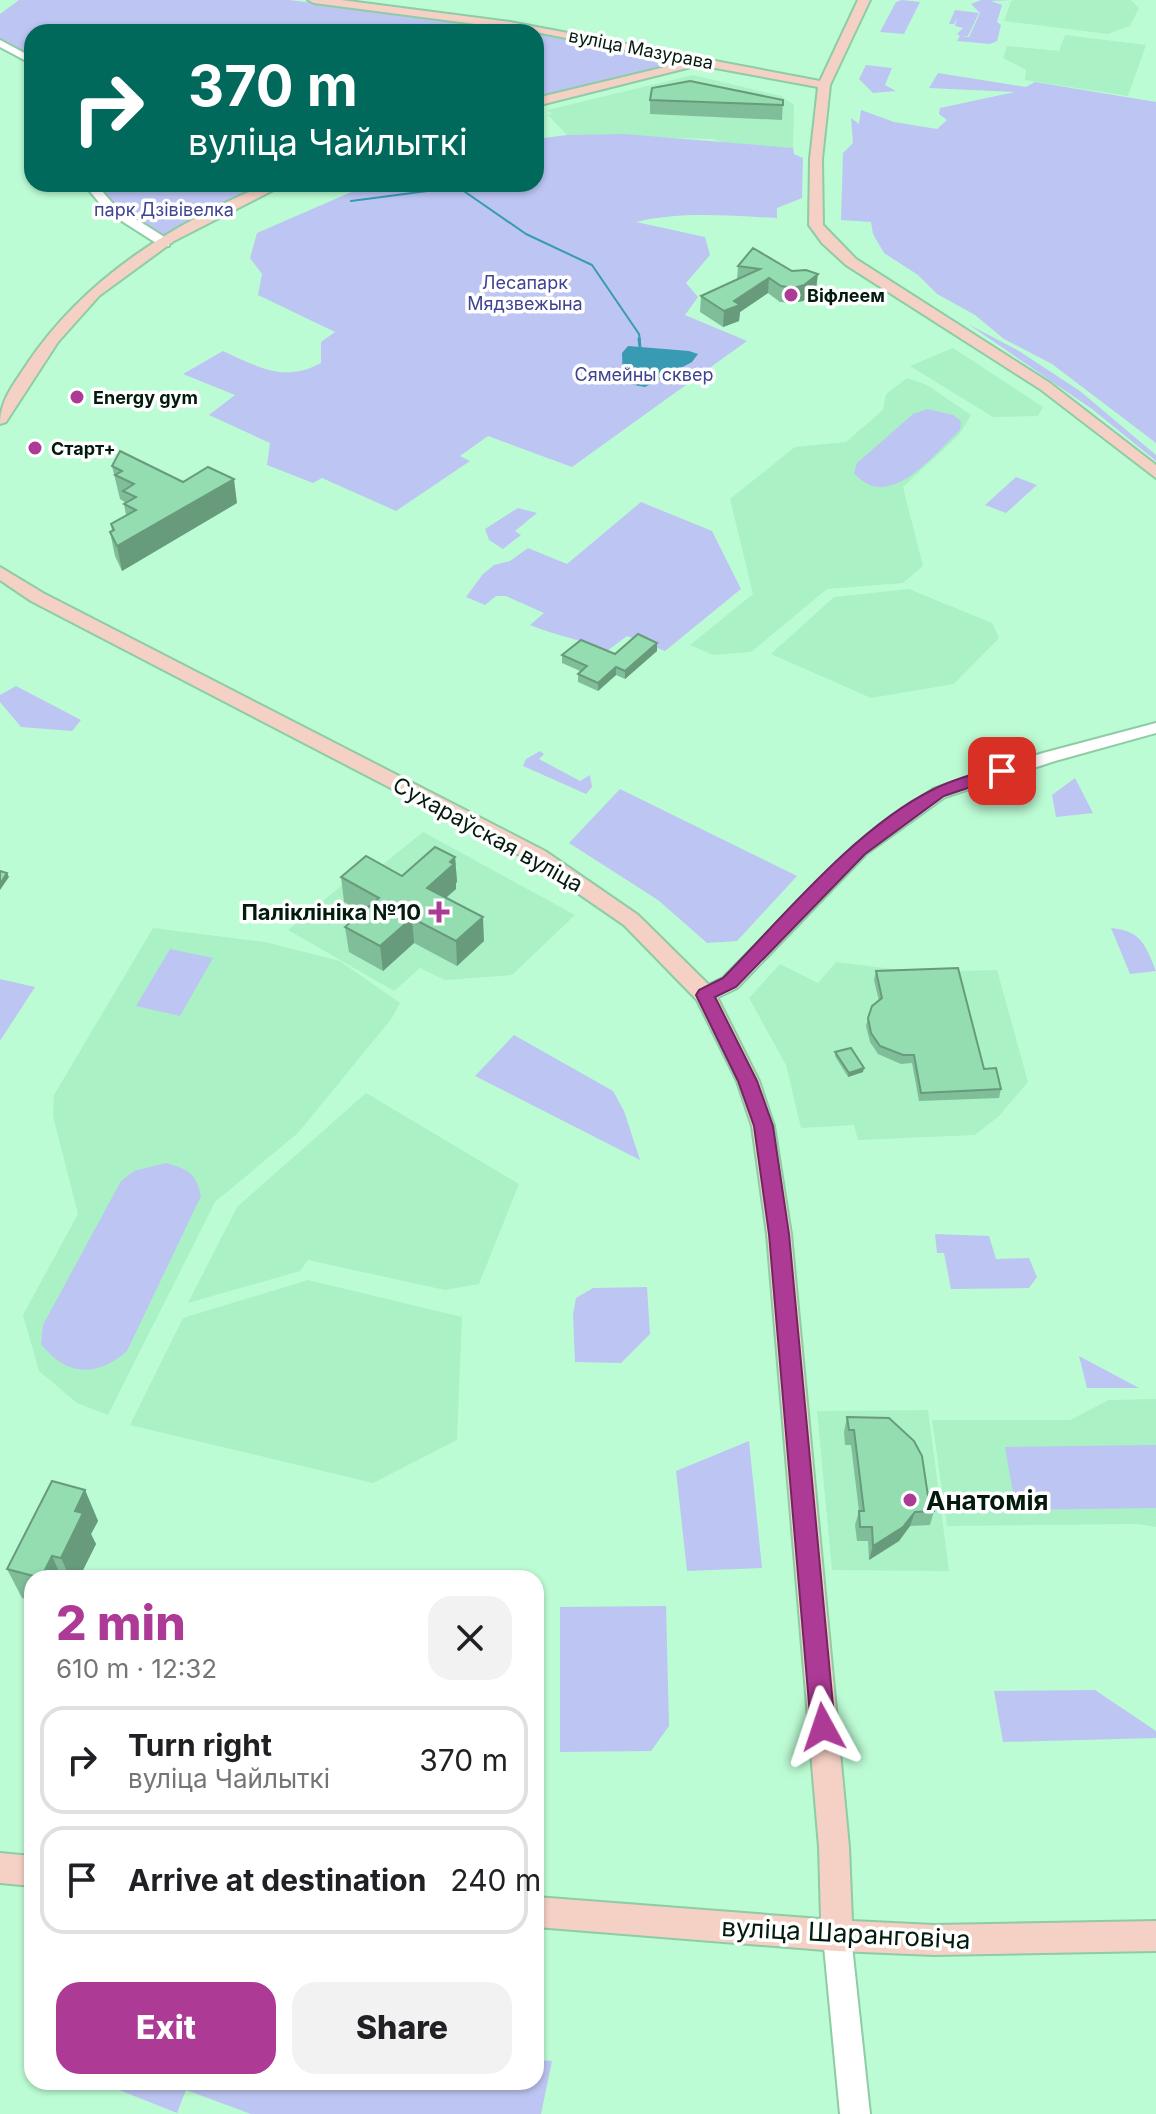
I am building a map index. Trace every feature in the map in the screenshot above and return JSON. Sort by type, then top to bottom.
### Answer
[{"type":"main road","name":"вуліца Мазурава","points":[[314,0],[502,24]]},
{"type":"main road","points":[[864,0],[824,85],[816,159],[815,217],[827,240],[851,262],[1045,386],[1156,473]]},
{"type":"main road","name":"вуліца Мазурава","points":[[544,31],[824,85]]},
{"type":"main road","points":[[670,55],[676,59],[672,69]]},
{"type":"main road","points":[[544,100],[705,62]]},
{"type":"main road","points":[[0,419],[41,355],[73,315],[103,287],[165,243],[261,192]]},
{"type":"main road","name":"Сухараўская вуліца","points":[[0,572],[37,597],[538,856],[631,920],[705,995],[756,1101],[771,1177],[834,1847],[837,1936]]},
{"type":"main road","name":"Сухараўская вуліца","points":[[0,584],[37,597]]},
{"type":"main road","name":"вуліца Шаранговіча","points":[[544,1913],[837,1936],[934,1940],[1156,1936]]},
{"type":"street","points":[[0,43],[24,56]]},
{"type":"street","points":[[97,192],[110,208],[165,243]]},
{"type":"street","points":[[705,995],[730,983],[860,850],[939,793],[1049,757],[1156,728]]},
{"type":"street","points":[[837,1936],[855,2114]]},
{"type":"shaded area","points":[[1131,0],[1139,8],[1130,26],[1108,34],[1004,21],[1011,1]]},
{"type":"shaded area","points":[[1065,35],[1146,45],[1128,96],[1025,80],[1026,70],[1003,58],[1007,46],[1059,51]]},
{"type":"shaded area","points":[[693,75],[781,96],[794,105],[793,148],[730,145],[713,139],[567,135],[548,115],[552,114],[547,110]]},
{"type":"shaded area","points":[[628,346],[698,354],[692,362],[645,387],[623,383],[622,353]]},
{"type":"shaded area","points":[[953,348],[1043,407],[1038,416],[993,417],[910,366]]},
{"type":"shaded area","points":[[907,378],[927,385],[971,415],[959,435],[903,487],[923,566],[903,583],[827,589],[751,652],[713,655],[690,645],[753,594],[730,499],[795,447],[846,442],[883,410],[886,394]]},
{"type":"shaded area","points":[[909,589],[992,623],[999,638],[954,684],[871,698],[771,654],[834,597]]},
{"type":"shaded area","name":"Паліклініка №10","points":[[423,832],[575,915],[512,975],[445,980],[420,968],[394,991],[288,930],[359,871],[376,870]]},
{"type":"shaded area","points":[[153,928],[265,942],[340,961],[400,1003],[392,1018],[298,1133],[215,1202],[108,1415],[77,1403],[39,1371],[23,1315],[78,1214],[53,1116],[54,1095]]},
{"type":"shaded area","points":[[836,962],[918,972],[997,970],[1028,1082],[999,1116],[975,1135],[858,1140],[854,1125],[801,1128],[786,1065],[749,998],[780,964],[818,983]]},
{"type":"shaded area","points":[[366,1093],[519,1184],[479,1284],[445,1290],[308,1260],[300,1271],[188,1303],[237,1207]]},
{"type":"shaded area","points":[[308,1280],[462,1317],[457,1440],[373,1483],[130,1425],[183,1318]]},
{"type":"shaded area","points":[[1156,1399],[1156,1527],[1138,1524],[947,1526],[932,1420],[1070,1420],[1109,1400]]},
{"type":"shaded area","points":[[928,1410],[949,1571],[832,1570],[817,1411]]},
{"type":"green space","points":[[19,0],[289,0],[486,24],[24,24],[24,52],[0,40],[0,14]]},
{"type":"green space","points":[[981,0],[1011,0],[991,1],[1002,5],[997,22],[1001,25],[997,41],[990,44],[957,41],[960,36],[957,34],[963,28],[955,26],[957,18],[954,24],[949,24],[955,10],[979,13],[968,36],[961,36],[969,37],[980,13],[971,4]]},
{"type":"green space","points":[[896,2],[920,2],[904,34],[880,32]]},
{"type":"green space","points":[[544,34],[676,60],[681,64],[544,97]]},
{"type":"green space","points":[[866,65],[892,68],[885,85],[896,91],[873,93],[859,79]]},
{"type":"green space","points":[[938,73],[1026,87],[1035,82],[1156,102],[1156,443],[1052,364],[1004,339],[975,315],[937,294],[918,275],[884,253],[873,234],[871,222],[841,220],[843,153],[853,143],[851,118],[859,124],[861,110],[894,122],[937,129],[947,120],[939,114],[940,108],[1015,92],[929,88]]},
{"type":"green space","name":"Лесапарк Мядзвежына","points":[[624,134],[793,148],[794,154],[803,158],[802,198],[777,208],[777,218],[689,215],[636,222],[705,237],[710,255],[686,283],[698,297],[685,315],[747,341],[572,467],[488,436],[460,456],[470,461],[396,511],[322,478],[313,483],[267,465],[270,443],[209,415],[235,395],[183,374],[223,351],[271,370],[295,372],[308,369],[321,363],[321,342],[335,332],[258,295],[262,274],[250,258],[257,233],[351,192],[544,192],[544,138]]},
{"type":"green space","name":"парк Дзівівелка","points":[[101,192],[252,192],[160,237],[108,201]]},
{"type":"green space","points":[[968,324],[1019,351],[1080,391],[1156,455],[1156,461],[1092,409]]},
{"type":"green space","points":[[928,409],[953,415],[961,421],[960,430],[924,465],[896,484],[882,487],[868,484],[854,473],[857,463],[913,414]]},
{"type":"green space","points":[[1016,477],[1037,485],[1006,513],[985,505]]},
{"type":"green space","points":[[641,502],[712,531],[741,589],[665,651],[627,636],[607,651],[530,625],[544,613],[506,596],[496,596],[485,605],[466,597],[494,565],[510,561],[528,548],[567,564]]},
{"type":"green space","points":[[518,508],[537,513],[515,531],[521,535],[503,549],[489,540],[485,529]]},
{"type":"green space","points":[[16,686],[81,720],[72,731],[21,727],[0,702],[0,695]]},
{"type":"green space","points":[[540,751],[544,754],[539,759],[580,781],[590,775],[592,787],[586,794],[523,766],[526,759]]},
{"type":"green space","points":[[1075,778],[1093,813],[1056,817],[1052,795]]},
{"type":"green space","points":[[620,789],[797,876],[737,941],[707,943],[658,900],[569,843]]},
{"type":"green space","points":[[1111,928],[1129,932],[1141,940],[1156,971],[1130,974]]},
{"type":"green space","points":[[170,949],[213,958],[180,1016],[136,1006]]},
{"type":"green space","points":[[0,979],[35,987],[0,1041]]},
{"type":"green space","points":[[514,1035],[613,1091],[624,1111],[640,1160],[475,1076]]},
{"type":"green space","points":[[166,1163],[190,1173],[197,1182],[201,1196],[127,1351],[104,1366],[82,1370],[71,1367],[51,1355],[41,1344],[43,1325],[121,1181],[134,1171]]},
{"type":"green space","points":[[935,1234],[989,1236],[996,1259],[1029,1258],[1037,1277],[1029,1288],[951,1289],[944,1253],[937,1253]]},
{"type":"green space","points":[[647,1287],[650,1334],[621,1363],[575,1362],[573,1315],[576,1298],[593,1288]]},
{"type":"green space","points":[[1079,1356],[1139,1388],[1087,1388]]},
{"type":"green space","points":[[749,1441],[762,1568],[687,1571],[676,1471]]},
{"type":"green space","points":[[1156,1445],[1156,1508],[1016,1510],[1005,1447]]},
{"type":"green space","points":[[666,1606],[669,1726],[651,1751],[560,1752],[560,1607]]},
{"type":"green space","points":[[1095,1690],[1156,1731],[1156,1738],[1003,1742],[994,1691]]},
{"type":"green space","points":[[544,2060],[552,2061],[541,2114],[251,2114],[186,2090],[544,2090]]},
{"type":"green space","points":[[119,2090],[186,2090],[177,2113]]},
{"type":"building","points":[[690,81],[783,100],[783,105],[650,100],[652,88]]},
{"type":"building","points":[[753,248],[792,271],[806,270],[818,274],[804,285],[794,288],[781,286],[769,278],[734,301],[740,305],[724,311],[701,296],[760,269],[738,266]]},
{"type":"building","points":[[120,451],[183,482],[208,467],[234,479],[117,546],[110,532],[114,530],[111,524],[136,510],[124,504],[136,497],[123,491],[134,484],[115,475],[122,471],[112,466]]},
{"type":"building","points":[[638,634],[657,643],[625,671],[616,667],[598,683],[578,674],[587,666],[562,655],[581,640],[615,654]]},
{"type":"building","points":[[435,847],[455,857],[450,862],[454,864],[427,888],[483,917],[456,941],[412,918],[380,946],[345,927],[379,898],[341,877],[366,856],[402,876]]},
{"type":"building","points":[[0,871],[7,873],[0,884]]},
{"type":"building","points":[[958,968],[984,1069],[996,1068],[1001,1089],[921,1093],[914,1055],[903,1055],[880,1046],[871,1033],[868,1018],[872,1006],[882,998],[876,971]]},
{"type":"building","points":[[851,1048],[864,1068],[849,1073],[835,1052]]},
{"type":"building","points":[[847,1417],[889,1418],[914,1441],[922,1456],[928,1496],[932,1495],[934,1511],[915,1512],[903,1527],[873,1546],[872,1527],[860,1527],[859,1511],[864,1511],[854,1430],[849,1430]]},
{"type":"building","points":[[52,1481],[85,1490],[75,1511],[83,1513],[61,1558],[52,1556],[45,1570],[24,1570],[24,1574],[7,1569]]},
{"type":"waterway","points":[[351,201],[420,192]]},
{"type":"waterway","points":[[465,192],[526,234],[592,265],[639,334],[640,341]]},
{"type":"waterway","points":[[639,339],[640,347]]},
{"type":"place","name":"Віфлеем","points":[[791,295]]},
{"type":"place","name":"Energy gym","points":[[77,397]]},
{"type":"place","name":"Старт+","points":[[35,448]]},
{"type":"place","name":"Паліклініка №10","points":[[439,912]]},
{"type":"place","name":"Анатомія","points":[[910,1500]]},
{"type":"route","points":[[823,1727],[779,1234],[763,1126],[748,1081],[705,995],[730,983],[860,850],[915,808],[939,793],[1002,771]]},
{"type":"park label","name":"Сямейны сквер","points":[[644,374]]}]
